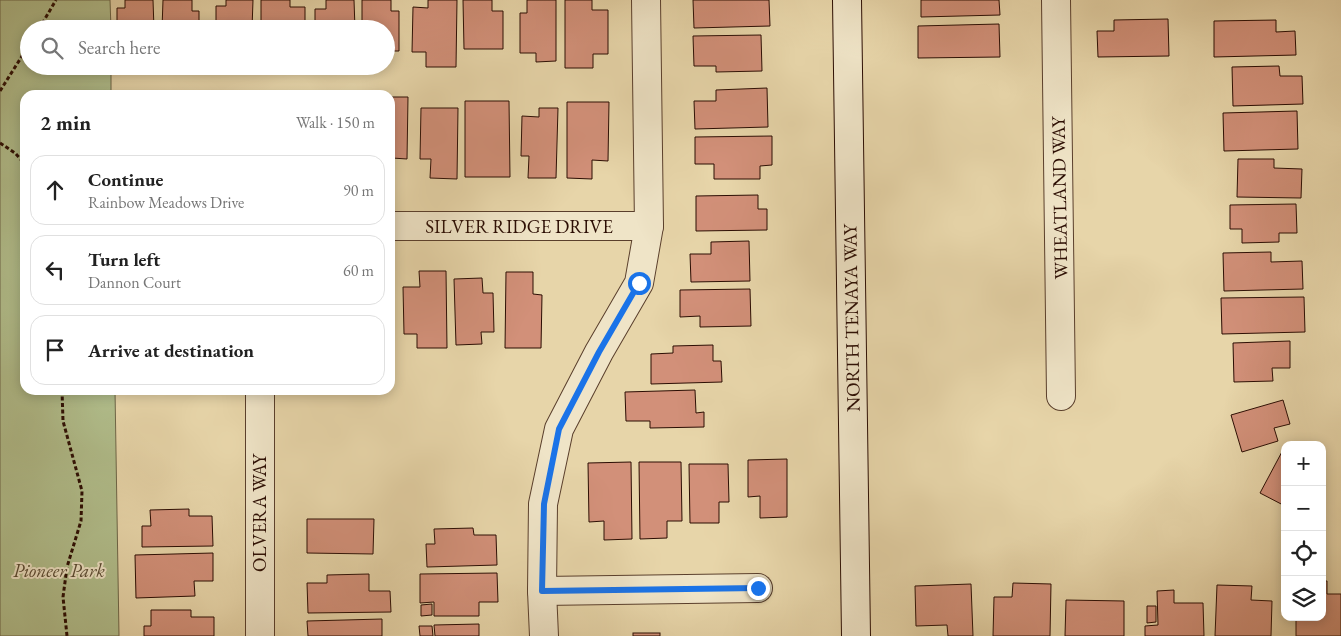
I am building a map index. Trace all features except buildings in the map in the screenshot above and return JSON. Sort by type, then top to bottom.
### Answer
[{"type":"street","points":[[544,636],[542,591],[544,504],[559,429],[599,352],[639,283],[648,226],[646,0]]},
{"type":"street","name":"NORTH TENAYA WAY","points":[[847,0],[856,636]]},
{"type":"street","name":"WHEATLAND WAY","points":[[1056,0],[1062,396]]},
{"type":"street","name":"SILVER RIDGE DRIVE","points":[[395,226],[648,226]]},
{"type":"street","name":"OLVERA WAY","points":[[260,395],[260,636]]},
{"type":"street","points":[[542,591],[758,588]]},
{"type":"path","points":[[44,20],[56,0]]},
{"type":"path","points":[[0,91],[20,59]]},
{"type":"path","points":[[0,143],[20,158]]},
{"type":"path","points":[[62,395],[63,421],[82,491],[81,522],[67,567],[63,596],[67,636]]},
{"type":"green space","name":"Pioneer Park","points":[[0,0],[110,0],[111,20],[20,20],[20,75],[111,75],[111,90],[20,90],[20,395],[115,395],[119,636],[0,636]]},
{"type":"route","points":[[639,283],[599,352],[559,429],[544,504],[542,591],[758,588]]}]
